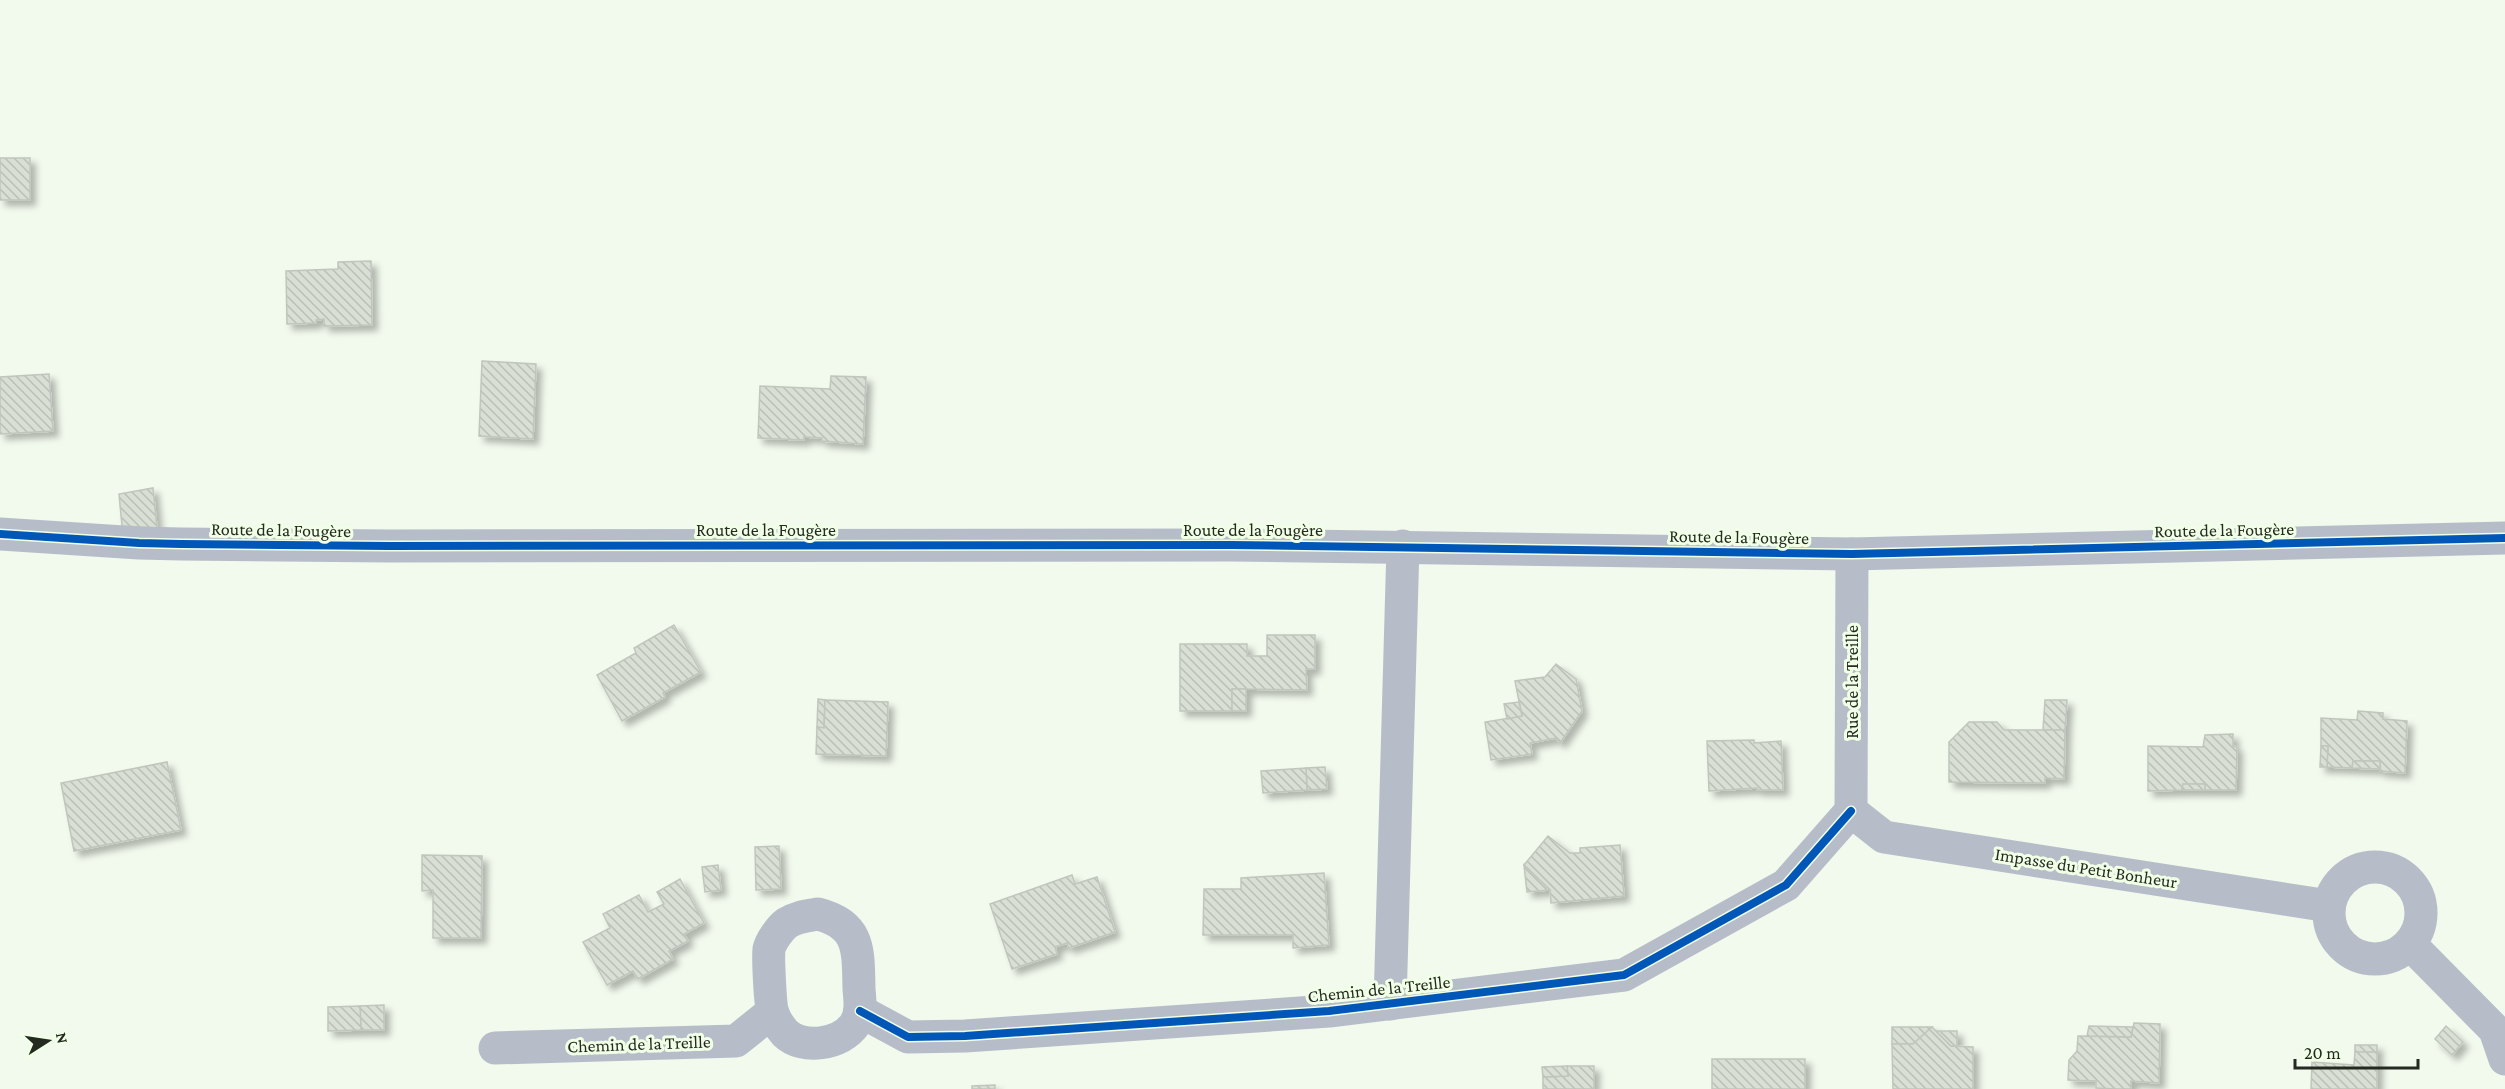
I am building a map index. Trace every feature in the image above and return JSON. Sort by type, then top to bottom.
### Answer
[{"type":"street","name":"Route de la Fougère","points":[[0,534],[139,543],[389,546],[1231,544],[1852,554],[2505,538]]},
{"type":"street","name":"Chemin de la Treille","points":[[1389,1004],[1402,546]]},
{"type":"street","name":"Rue de la Treille","points":[[1851,811],[1852,554]]},
{"type":"street","name":"Chemin de la Treille","points":[[860,1011],[908,1037],[919,1037],[1318,1012],[1624,975],[1786,885],[1851,811]]},
{"type":"street","name":"Impasse du Petit Bonheur","points":[[1851,811],[1884,837],[2330,906]]},
{"type":"street","points":[[2372,867],[2388,868],[2402,875],[2413,886],[2420,900],[2421,916],[2418,931],[2410,944],[2398,953],[2385,958],[2370,959],[2356,955],[2344,947],[2334,935],[2330,921],[2330,906],[2335,891],[2344,879],[2357,870],[2372,867]]},
{"type":"street","points":[[818,914],[834,918],[848,929],[858,947],[860,1011],[854,1026],[829,1041],[814,1043],[795,1040],[785,1033],[772,1012],[769,950],[775,936],[786,923],[818,914]]},
{"type":"street","points":[[2410,944],[2495,1030],[2505,1059]]},
{"type":"street","name":"Chemin de la Treille","points":[[495,1048],[736,1041],[772,1012]]},
{"type":"building","points":[[0,158],[30,158],[30,200],[0,200]]},
{"type":"building","points":[[371,261],[372,325],[324,326],[324,319],[316,320],[316,323],[287,324],[286,271],[338,269],[338,262]]},
{"type":"building","points":[[482,361],[536,364],[533,439],[479,436]]},
{"type":"building","points":[[49,374],[53,431],[0,434],[0,377]]},
{"type":"building","points":[[831,376],[866,377],[863,444],[822,441],[822,438],[804,437],[804,440],[758,438],[760,386],[830,389]]},
{"type":"building","points":[[153,488],[157,528],[122,526],[119,494]]},
{"type":"building","points":[[674,625],[701,672],[663,693],[665,697],[622,721],[597,675],[636,653],[634,648]]},
{"type":"building","points":[[1267,635],[1315,635],[1315,669],[1306,669],[1307,690],[1232,689],[1232,711],[1180,711],[1180,644],[1247,644],[1247,656],[1267,656]]},
{"type":"building","points":[[1556,664],[1576,679],[1582,711],[1560,743],[1556,738],[1530,743],[1532,754],[1491,760],[1485,722],[1522,716],[1515,681],[1545,677]]},
{"type":"building","points":[[1232,689],[1246,689],[1246,711],[1232,711]]},
{"type":"building","points":[[818,699],[825,700],[824,728],[817,727]]},
{"type":"building","points":[[825,700],[888,702],[886,756],[816,754],[817,727],[824,728]]},
{"type":"building","points":[[2045,700],[2067,700],[2065,730],[2043,730]]},
{"type":"building","points":[[1519,702],[1522,716],[1507,719],[1504,704]]},
{"type":"building","points":[[2358,711],[2383,713],[2383,719],[2407,721],[2405,773],[2380,771],[2380,761],[2353,761],[2352,768],[2327,767],[2328,746],[2321,746],[2321,718],[2357,720]]},
{"type":"building","points":[[1969,722],[1997,722],[2004,730],[2065,730],[2064,779],[2045,778],[2045,783],[1949,782],[1949,742]]},
{"type":"building","points":[[2233,734],[2233,746],[2237,747],[2236,790],[2205,790],[2205,784],[2183,784],[2182,790],[2148,791],[2148,746],[2203,747],[2205,735]]},
{"type":"building","points":[[1754,740],[1754,743],[1781,741],[1783,790],[1757,790],[1757,788],[1709,791],[1707,741]]},
{"type":"building","points":[[2321,746],[2328,746],[2327,767],[2320,767]]},
{"type":"building","points":[[2353,761],[2380,761],[2380,769],[2352,768]]},
{"type":"building","points":[[167,762],[181,830],[74,851],[61,783]]},
{"type":"building","points":[[1325,767],[1327,789],[1307,790],[1306,768]]},
{"type":"building","points":[[1306,768],[1307,790],[1263,793],[1261,771]]},
{"type":"building","points":[[2183,784],[2205,784],[2205,790],[2182,790]]},
{"type":"building","points":[[1548,836],[1570,853],[1580,853],[1580,848],[1620,845],[1624,896],[1551,903],[1550,890],[1524,865]]},
{"type":"building","points":[[779,846],[781,889],[756,890],[755,847]]},
{"type":"building","points":[[422,855],[482,856],[481,938],[433,938],[433,890],[422,891]]},
{"type":"building","points":[[718,865],[721,890],[705,892],[702,867]]},
{"type":"building","points":[[1524,865],[1550,890],[1527,892]]},
{"type":"building","points":[[1324,873],[1329,945],[1293,948],[1293,935],[1203,935],[1204,889],[1241,889],[1241,878]]},
{"type":"building","points":[[1072,875],[1075,884],[1097,877],[1115,932],[1069,948],[1067,943],[1055,947],[1057,954],[1012,969],[990,904]]},
{"type":"building","points":[[680,879],[704,923],[684,934],[688,941],[669,951],[673,959],[638,979],[633,971],[607,985],[583,942],[610,928],[603,914],[639,895],[648,912],[664,904],[657,892]]},
{"type":"building","points":[[384,1005],[384,1030],[361,1030],[360,1006]]},
{"type":"building","points":[[360,1006],[361,1030],[328,1031],[328,1007]]},
{"type":"building","points":[[2134,1023],[2160,1024],[2159,1083],[2131,1081],[2131,1089],[2116,1089],[2096,1088],[2096,1081],[2068,1080],[2069,1060],[2077,1051],[2078,1036],[2131,1037]]},
{"type":"building","points":[[2089,1026],[2133,1027],[2131,1037],[2087,1036]]},
{"type":"building","points":[[2446,1026],[2463,1042],[2452,1055],[2435,1039]]},
{"type":"building","points":[[1892,1027],[1932,1027],[1913,1044],[1892,1044]]},
{"type":"building","points":[[1932,1027],[1951,1046],[1973,1047],[1973,1089],[1893,1089],[1892,1044],[1913,1044]]},
{"type":"building","points":[[1936,1031],[1957,1031],[1957,1046],[1951,1046]]},
{"type":"building","points":[[2355,1045],[2377,1045],[2377,1052],[2355,1052]]},
{"type":"building","points":[[2355,1052],[2377,1052],[2377,1089],[2311,1089],[2312,1062],[2354,1065]]},
{"type":"building","points":[[1712,1059],[1805,1059],[1805,1089],[1712,1089]]},
{"type":"building","points":[[1567,1066],[1594,1066],[1594,1089],[1543,1089],[1543,1077],[1568,1076]]},
{"type":"building","points":[[1567,1066],[1568,1076],[1543,1077],[1542,1067]]},
{"type":"building","points":[[995,1085],[995,1089],[972,1089],[972,1086]]},
{"type":"cycle path","points":[[0,534],[181,544],[389,546],[1231,545],[1852,554],[2505,538]]},
{"type":"cycle path","points":[[860,1011],[908,1037],[965,1036],[1329,1011],[1624,975],[1786,885],[1851,811]]}]
